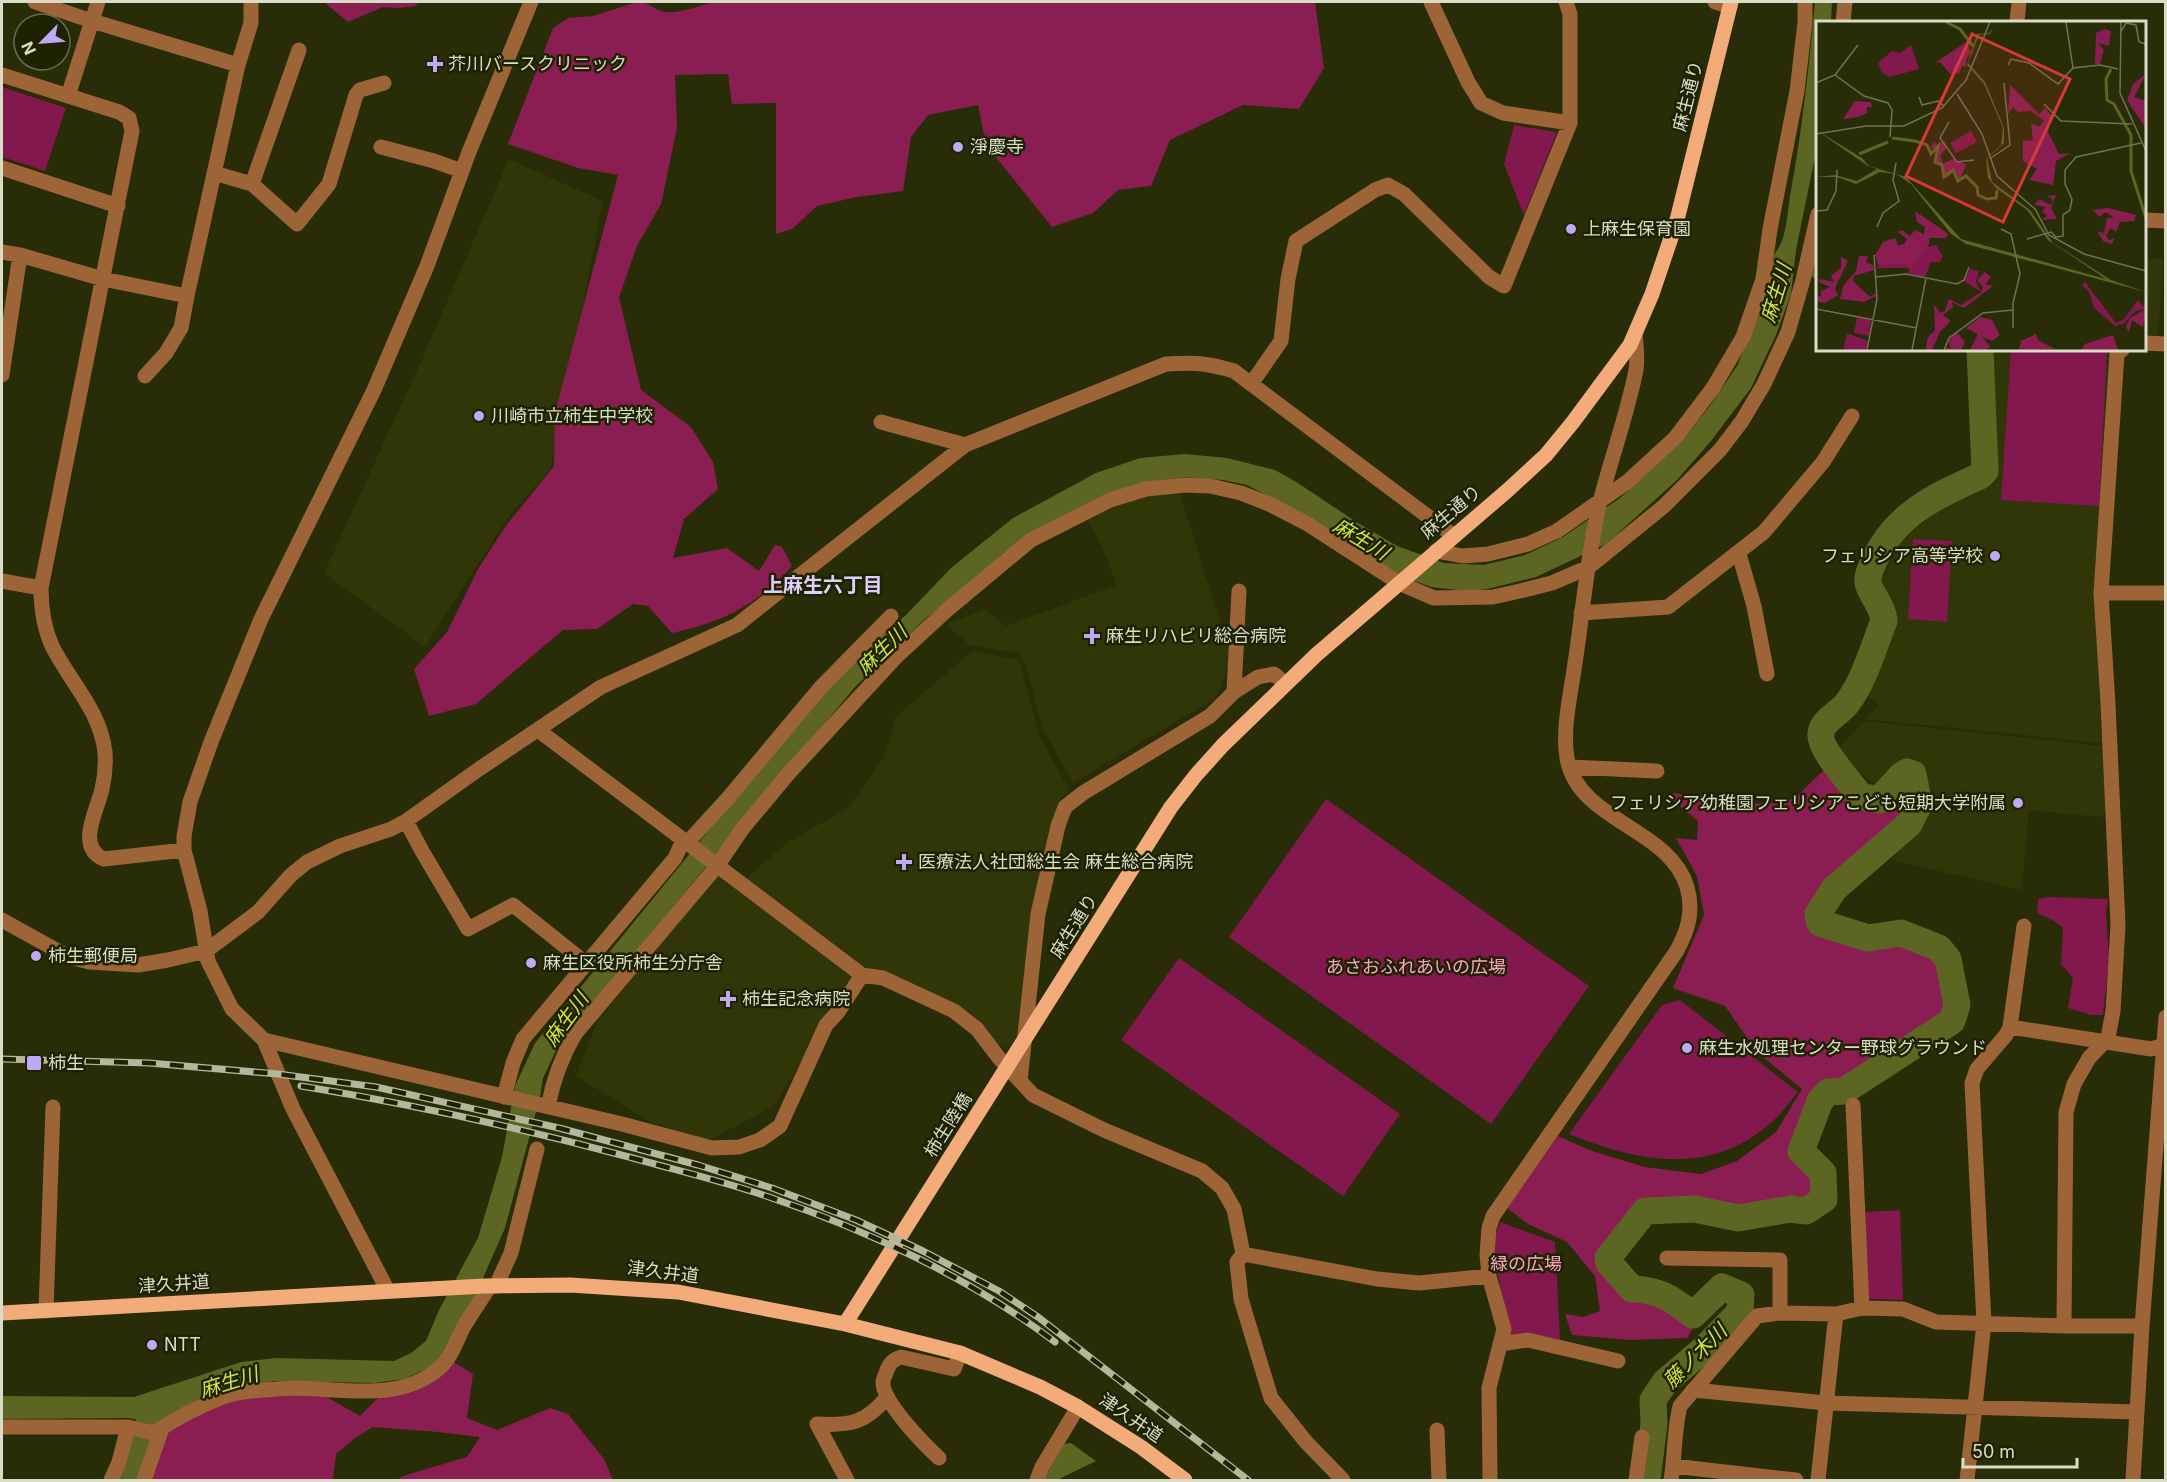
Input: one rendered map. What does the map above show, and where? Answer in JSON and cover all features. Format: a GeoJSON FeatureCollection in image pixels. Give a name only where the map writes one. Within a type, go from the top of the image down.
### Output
{"type":"FeatureCollection","features":[{"type":"Feature","properties":{"kind":"main road","name":"麻生通り"},"geometry":{"type":"LineString","coordinates":[[1045,1008],[1171,807],[1196,775],[1223,745],[1286,684],[1546,454],[1597,391],[1635,334],[1652,294],[1677,220],[1731,4]]}},
{"type":"Feature","properties":{"kind":"main road","name":"柿生陸橋"},"geometry":{"type":"LineString","coordinates":[[845,1324],[1045,1008]]}},
{"type":"Feature","properties":{"kind":"main road","name":"津久井道"},"geometry":{"type":"LineString","coordinates":[[2,1303],[47,1308],[96,1308],[490,1286],[612,1286],[678,1292],[845,1324],[960,1353],[1040,1387],[1078,1407],[1141,1447],[1185,1480]]}},
{"type":"Feature","properties":{"kind":"main road","name":"津久井道"},"geometry":{"type":"LineString","coordinates":[[2,1313],[47,1308]]}},
{"type":"Feature","properties":{"kind":"street"},"geometry":{"type":"LineString","coordinates":[[35,2],[238,65]]}},
{"type":"Feature","properties":{"kind":"street"},"geometry":{"type":"LineString","coordinates":[[68,96],[98,2]]}},
{"type":"Feature","properties":{"kind":"street"},"geometry":{"type":"LineString","coordinates":[[145,376],[166,353],[181,328],[238,65],[251,23],[251,2]]}},
{"type":"Feature","properties":{"kind":"street"},"geometry":{"type":"LineString","coordinates":[[388,1291],[293,1108],[264,1040],[231,1009],[210,964],[184,850],[184,836],[194,792],[211,742],[261,619],[374,390],[427,266],[462,171],[531,2]]}},
{"type":"Feature","properties":{"kind":"street"},"geometry":{"type":"LineString","coordinates":[[1431,2],[1468,82],[1481,103],[1503,113],[1569,123]]}},
{"type":"Feature","properties":{"kind":"street"},"geometry":{"type":"LineString","coordinates":[[1251,384],[1281,341],[1288,279],[1296,241],[1375,190],[1388,185],[1404,194],[1489,277],[1504,285],[1569,123],[1568,8],[1580,2]]}},
{"type":"Feature","properties":{"kind":"street"},"geometry":{"type":"LineString","coordinates":[[1715,2],[1731,4]]}},
{"type":"Feature","properties":{"kind":"street"},"geometry":{"type":"LineString","coordinates":[[1436,550],[1463,556],[1508,550],[1546,537],[1599,506],[1627,482],[1675,438],[1713,388],[1743,337],[1763,279],[1770,229],[1797,91],[1805,2]]}},
{"type":"Feature","properties":{"kind":"street"},"geometry":{"type":"LineString","coordinates":[[1843,21],[1845,2]]}},
{"type":"Feature","properties":{"kind":"street"},"geometry":{"type":"LineString","coordinates":[[2017,21],[2019,2]]}},
{"type":"Feature","properties":{"kind":"street"},"geometry":{"type":"LineString","coordinates":[[252,184],[299,50]]}},
{"type":"Feature","properties":{"kind":"street"},"geometry":{"type":"LineString","coordinates":[[2,75],[119,112],[129,118],[132,131],[41,588],[41,602],[53,648],[87,700],[100,730],[106,769],[90,831],[93,851],[104,859],[184,850]]}},
{"type":"Feature","properties":{"kind":"street"},"geometry":{"type":"LineString","coordinates":[[214,173],[252,184],[297,224],[329,184],[356,95],[360,90],[384,83]]}},
{"type":"Feature","properties":{"kind":"street"},"geometry":{"type":"LineString","coordinates":[[381,147],[462,171]]}},
{"type":"Feature","properties":{"kind":"street"},"geometry":{"type":"LineString","coordinates":[[2,168],[118,206]]}},
{"type":"Feature","properties":{"kind":"street"},"geometry":{"type":"LineString","coordinates":[[2146,220],[2166,221]]}},
{"type":"Feature","properties":{"kind":"street"},"geometry":{"type":"LineString","coordinates":[[547,1107],[561,1058],[575,1034],[789,773],[897,656],[947,610],[1031,540],[1110,500],[1146,489],[1185,484],[1210,486],[1241,493],[1269,504],[1306,523],[1399,583],[1434,597],[1493,597],[1552,583],[1590,560],[1663,507],[1720,450],[1742,421],[1764,384],[1788,332],[1816,223]]}},
{"type":"Feature","properties":{"kind":"street"},"geometry":{"type":"LineString","coordinates":[[2,252],[103,279],[187,296]]}},
{"type":"Feature","properties":{"kind":"street"},"geometry":{"type":"LineString","coordinates":[[2,375],[20,255]]}},
{"type":"Feature","properties":{"kind":"street"},"geometry":{"type":"LineString","coordinates":[[1490,1480],[1489,1388],[1504,1329],[1490,1276],[1487,1241],[1493,1216],[1676,952],[1690,923],[1689,893],[1677,865],[1664,851],[1592,801],[1581,790],[1567,759],[1568,718],[1581,613],[1599,506],[1636,368],[1635,334]]}},
{"type":"Feature","properties":{"kind":"street"},"geometry":{"type":"LineString","coordinates":[[2146,343],[2166,344]]}},
{"type":"Feature","properties":{"kind":"street"},"geometry":{"type":"LineString","coordinates":[[2064,1326],[2066,1112],[2074,1084],[2089,1058],[2108,1038],[2113,1011],[2118,925],[2101,593],[2117,354],[2121,351]]}},
{"type":"Feature","properties":{"kind":"street"},"geometry":{"type":"LineString","coordinates":[[2,920],[67,956],[89,962],[138,965],[206,951],[258,912],[291,875],[307,861],[406,821],[601,687],[737,625],[965,445],[1166,364],[1196,362],[1234,371],[1454,536]]}},
{"type":"Feature","properties":{"kind":"street"},"geometry":{"type":"LineString","coordinates":[[1581,613],[1668,607],[1764,532],[1823,462],[1852,416]]}},
{"type":"Feature","properties":{"kind":"street"},"geometry":{"type":"LineString","coordinates":[[881,422],[965,445]]}},
{"type":"Feature","properties":{"kind":"street"},"geometry":{"type":"LineString","coordinates":[[1738,554],[1754,606],[1767,674]]}},
{"type":"Feature","properties":{"kind":"street"},"geometry":{"type":"LineString","coordinates":[[2,580],[41,588]]}},
{"type":"Feature","properties":{"kind":"street"},"geometry":{"type":"LineString","coordinates":[[1234,692],[1239,591]]}},
{"type":"Feature","properties":{"kind":"street"},"geometry":{"type":"LineString","coordinates":[[2101,593],[2166,593]]}},
{"type":"Feature","properties":{"kind":"street"},"geometry":{"type":"LineString","coordinates":[[508,1098],[513,1063],[523,1039],[821,687],[891,616]]}},
{"type":"Feature","properties":{"kind":"street"},"geometry":{"type":"LineString","coordinates":[[1020,1081],[1038,914],[1058,826],[1065,807],[1083,793],[1210,716],[1234,692],[1258,677],[1274,674],[1286,684]]}},
{"type":"Feature","properties":{"kind":"street"},"geometry":{"type":"LineString","coordinates":[[538,730],[862,975],[883,978],[954,1011],[977,1029],[999,1058],[1033,1095],[1104,1130],[1202,1171],[1222,1188],[1234,1209],[1243,1254],[1237,1262],[1241,1299],[1271,1398],[1306,1442],[1344,1480]]}},
{"type":"Feature","properties":{"kind":"street"},"geometry":{"type":"LineString","coordinates":[[1570,767],[1657,771]]}},
{"type":"Feature","properties":{"kind":"street"},"geometry":{"type":"LineString","coordinates":[[406,821],[468,929],[513,905],[587,964]]}},
{"type":"Feature","properties":{"kind":"street"},"geometry":{"type":"LineString","coordinates":[[1966,1480],[1984,1323],[1972,1083],[1977,1069],[2010,1027],[2024,926]]}},
{"type":"Feature","properties":{"kind":"street"},"geometry":{"type":"LineString","coordinates":[[264,1040],[622,1124],[712,1148],[739,1147],[760,1140],[780,1126],[826,1025],[838,1012],[862,975]]}},
{"type":"Feature","properties":{"kind":"street"},"geometry":{"type":"LineString","coordinates":[[2133,1480],[2142,1326],[2166,1017]]}},
{"type":"Feature","properties":{"kind":"street"},"geometry":{"type":"LineString","coordinates":[[2010,1027],[2102,1043],[2151,1049],[2163,1046]]}},
{"type":"Feature","properties":{"kind":"street"},"geometry":{"type":"LineString","coordinates":[[1852,1105],[1862,1308]]}},
{"type":"Feature","properties":{"kind":"street"},"geometry":{"type":"LineString","coordinates":[[47,1308],[53,1107]]}},
{"type":"Feature","properties":{"kind":"street"},"geometry":{"type":"LineString","coordinates":[[2,1427],[130,1428],[158,1431],[225,1396],[278,1389],[387,1390],[423,1380],[444,1364],[454,1351],[463,1328],[511,1253],[537,1149]]}},
{"type":"Feature","properties":{"kind":"street"},"geometry":{"type":"LineString","coordinates":[[1243,1254],[1344,1274],[1408,1282],[1448,1281],[1490,1276]]}},
{"type":"Feature","properties":{"kind":"street"},"geometry":{"type":"LineString","coordinates":[[1667,1258],[1780,1260],[1780,1313]]}},
{"type":"Feature","properties":{"kind":"street"},"geometry":{"type":"LineString","coordinates":[[1796,1480],[1672,1473],[1680,1406],[1757,1316],[1780,1313],[1836,1314],[1862,1308],[1903,1309],[1936,1322],[2142,1326]]}},
{"type":"Feature","properties":{"kind":"street"},"geometry":{"type":"LineString","coordinates":[[1818,1480],[1836,1314]]}},
{"type":"Feature","properties":{"kind":"street"},"geometry":{"type":"LineString","coordinates":[[1500,1344],[1528,1340],[1618,1361]]}},
{"type":"Feature","properties":{"kind":"street"},"geometry":{"type":"LineString","coordinates":[[939,1458],[917,1437],[887,1397],[883,1383],[888,1366],[893,1360],[901,1358],[954,1369],[960,1353]]}},
{"type":"Feature","properties":{"kind":"street"},"geometry":{"type":"LineString","coordinates":[[1693,1390],[1826,1403],[2137,1412]]}},
{"type":"Feature","properties":{"kind":"street"},"geometry":{"type":"LineString","coordinates":[[847,1480],[817,1424],[851,1424],[862,1420],[878,1408],[887,1397]]}},
{"type":"Feature","properties":{"kind":"street"},"geometry":{"type":"LineString","coordinates":[[1037,1480],[1042,1467],[1078,1407]]}},
{"type":"Feature","properties":{"kind":"street"},"geometry":{"type":"LineString","coordinates":[[111,1480],[130,1428]]}},
{"type":"Feature","properties":{"kind":"street"},"geometry":{"type":"LineString","coordinates":[[1437,1430],[1439,1480]]}},
{"type":"Feature","properties":{"kind":"street"},"geometry":{"type":"LineString","coordinates":[[144,1480],[158,1431]]}},
{"type":"Feature","properties":{"kind":"street"},"geometry":{"type":"LineString","coordinates":[[1636,1480],[1642,1437]]}},
{"type":"Feature","properties":{"kind":"shaded area"},"geometry":{"type":"Polygon","coordinates":[[[416,2],[417,6],[383,7],[348,22],[325,3],[416,2]]]}},
{"type":"Feature","properties":{"kind":"shaded area"},"geometry":{"type":"Polygon","coordinates":[[[637,2],[664,12],[675,12],[713,2],[1315,2],[1324,68],[1299,109],[1243,105],[1170,140],[1151,186],[1118,190],[1093,213],[1052,227],[986,145],[978,105],[928,115],[911,137],[903,191],[857,197],[817,206],[792,229],[776,234],[776,103],[732,104],[728,74],[675,75],[677,128],[661,204],[637,246],[619,297],[641,390],[691,427],[713,462],[718,489],[684,519],[673,558],[727,548],[759,571],[775,545],[782,547],[792,566],[752,602],[723,618],[690,629],[672,633],[648,606],[633,604],[597,629],[563,630],[476,704],[429,716],[414,669],[447,632],[478,569],[505,527],[554,466],[555,413],[618,175],[578,168],[508,144],[553,28],[568,18],[593,16],[637,2]]]}},
{"type":"Feature","properties":{"kind":"shaded area","name":"川崎市立柿生中学校"},"geometry":{"type":"Polygon","coordinates":[[[509,159],[603,201],[551,468],[511,513],[425,647],[324,573],[420,364],[509,159]]]}},
{"type":"Feature","properties":{"kind":"shaded area"},"geometry":{"type":"Polygon","coordinates":[[[2146,258],[2163,259],[2158,339],[2146,338],[2146,258]]]}},
{"type":"Feature","properties":{"kind":"shaded area","name":"フェリシア高等学校"},"geometry":{"type":"Polygon","coordinates":[[[1993,351],[2116,351],[2094,593],[2102,743],[1865,719],[1879,704],[1868,696],[1885,643],[1895,621],[1894,612],[1880,582],[1887,568],[1900,544],[1913,531],[1945,505],[1991,483],[1995,469],[1993,351]]]}},
{"type":"Feature","properties":{"kind":"shaded area","name":"麻生リハビリ総合病院"},"geometry":{"type":"Polygon","coordinates":[[[1177,486],[1232,658],[1216,698],[1073,783],[1042,727],[1027,669],[1020,654],[970,645],[946,625],[984,609],[1006,626],[1117,585],[1099,540],[1086,517],[1108,506],[1177,486]]]}},
{"type":"Feature","properties":{"kind":"shaded area","name":"医療法人社団総生会 麻生総合病院"},"geometry":{"type":"Polygon","coordinates":[[[972,651],[1019,660],[1040,737],[1069,790],[1062,797],[1055,813],[1020,1030],[1010,1047],[1002,1047],[994,1040],[985,1026],[968,1012],[884,971],[863,967],[745,880],[786,843],[847,809],[883,759],[896,717],[972,651]]]}},
{"type":"Feature","properties":{"kind":"shaded area","name":"フェリシア幼稚園フェリシアこども短期大学附属"},"geometry":{"type":"Polygon","coordinates":[[[1864,721],[2103,746],[2107,812],[2100,817],[2029,810],[2022,890],[1891,860],[1922,824],[1932,796],[1925,767],[1913,761],[1894,763],[1876,785],[1855,770],[1839,747],[1864,721]]]}},
{"type":"Feature","properties":{"kind":"shaded area"},"geometry":{"type":"Polygon","coordinates":[[[1826,768],[1850,798],[1870,809],[1889,802],[1897,787],[1905,781],[1910,791],[1911,809],[1908,817],[1895,830],[1875,836],[1873,852],[1867,864],[1859,872],[1819,897],[1811,906],[1809,925],[1824,936],[1847,944],[1886,948],[1909,946],[1930,953],[1940,960],[1947,982],[1949,1017],[1932,1040],[1910,1057],[1865,1072],[1855,1072],[1846,1085],[1825,1086],[1799,1156],[1817,1171],[1817,1193],[1802,1200],[1765,1204],[1740,1211],[1707,1204],[1693,1204],[1643,1211],[1611,1252],[1599,1257],[1624,1290],[1695,1325],[1687,1338],[1630,1340],[1572,1335],[1565,1314],[1583,1317],[1600,1311],[1595,1276],[1567,1242],[1528,1224],[1507,1208],[1558,1136],[1592,1151],[1645,1167],[1701,1174],[1737,1161],[1776,1132],[1802,1089],[1757,1052],[1725,1006],[1673,988],[1704,915],[1697,876],[1676,838],[1697,840],[1698,821],[1670,798],[1674,793],[1737,804],[1784,803],[1798,795],[1826,768]]]}},
{"type":"Feature","properties":{"kind":"shaded area","name":"柿生記念病院"},"geometry":{"type":"Polygon","coordinates":[[[716,873],[851,974],[852,979],[774,1106],[710,1140],[652,1123],[576,1076],[596,1024],[716,873]]]}},
{"type":"Feature","properties":{"kind":"shaded area"},"geometry":{"type":"Polygon","coordinates":[[[452,1361],[473,1374],[467,1418],[497,1430],[550,1408],[568,1414],[604,1459],[613,1480],[397,1480],[403,1476],[467,1457],[480,1437],[373,1427],[336,1454],[333,1480],[141,1480],[140,1471],[150,1433],[231,1389],[311,1388],[360,1416],[379,1397],[452,1361]]]}},
{"type":"Feature","properties":{"kind":"green space"},"geometry":{"type":"Polygon","coordinates":[[[2,87],[66,108],[45,171],[2,157],[2,87]]]}},
{"type":"Feature","properties":{"kind":"green space"},"geometry":{"type":"Polygon","coordinates":[[[1514,125],[1557,132],[1524,215],[1504,164],[1514,125]]]}},
{"type":"Feature","properties":{"kind":"green space"},"geometry":{"type":"Polygon","coordinates":[[[2011,351],[2107,351],[2099,506],[2001,500],[2011,351]]]}},
{"type":"Feature","properties":{"kind":"green space"},"geometry":{"type":"Polygon","coordinates":[[[1913,539],[1952,541],[1947,622],[1908,619],[1913,539]]]}},
{"type":"Feature","properties":{"kind":"green space","name":"あさおふれあいの広場"},"geometry":{"type":"Polygon","coordinates":[[[1326,799],[1589,986],[1491,1124],[1229,937],[1326,799]]]}},
{"type":"Feature","properties":{"kind":"green space"},"geometry":{"type":"Polygon","coordinates":[[[2049,897],[2108,899],[2106,913],[2109,958],[2103,1015],[2091,1015],[2068,1008],[2073,978],[2061,964],[2063,928],[2037,913],[2038,899],[2049,897]]]}},
{"type":"Feature","properties":{"kind":"green space"},"geometry":{"type":"Polygon","coordinates":[[[1179,958],[1400,1114],[1343,1196],[1121,1040],[1179,958]]]}},
{"type":"Feature","properties":{"kind":"green space","name":"麻生水処理センター野球グラウンド"},"geometry":{"type":"Polygon","coordinates":[[[1680,1000],[1798,1092],[1774,1120],[1750,1138],[1726,1150],[1701,1157],[1675,1159],[1649,1157],[1622,1152],[1569,1134],[1662,1005],[1680,1000]]]}},
{"type":"Feature","properties":{"kind":"green space"},"geometry":{"type":"Polygon","coordinates":[[[1900,1210],[1903,1300],[1868,1299],[1864,1212],[1900,1210]]]}},
{"type":"Feature","properties":{"kind":"green space","name":"緑の広場"},"geometry":{"type":"Polygon","coordinates":[[[1500,1222],[1555,1242],[1560,1340],[1529,1333],[1509,1338],[1494,1251],[1500,1222]]]}},
{"type":"Feature","properties":{"kind":"water","name":"麻生川"},"geometry":{"type":"Polygon","coordinates":[[[1815,2],[1832,2],[1831,21],[1816,21],[1816,152],[1796,250],[1791,294],[1776,335],[1751,388],[1711,441],[1677,480],[1606,544],[1536,577],[1487,589],[1466,591],[1431,587],[1396,574],[1285,505],[1247,485],[1223,480],[1185,477],[1142,483],[1034,533],[1001,555],[971,584],[926,618],[855,687],[559,1044],[543,1078],[505,1228],[471,1305],[444,1353],[431,1367],[404,1379],[375,1383],[274,1381],[234,1388],[199,1399],[155,1423],[128,1418],[2,1419],[2,1396],[134,1397],[241,1362],[276,1358],[394,1361],[411,1353],[426,1341],[439,1310],[478,1238],[502,1157],[515,1086],[535,1043],[763,764],[854,659],[906,615],[951,568],[1013,518],[1096,473],[1140,458],[1185,454],[1227,458],[1275,470],[1397,546],[1444,563],[1484,565],[1525,555],[1563,537],[1620,498],[1679,444],[1709,407],[1737,366],[1760,311],[1775,253],[1782,241],[1786,226],[1805,99],[1815,2]]]}},
{"type":"Feature","properties":{"kind":"water"},"geometry":{"type":"Polygon","coordinates":[[[1071,1443],[1096,1461],[1057,1480],[1045,1480],[1064,1444],[1071,1443]]]}},
{"type":"Feature","properties":{"kind":"waterway","name":"藤ノ木川"},"geometry":{"type":"LineString","coordinates":[[1647,1480],[1654,1424],[1653,1400],[1665,1382],[1705,1348],[1740,1312],[1741,1295],[1722,1287],[1693,1315],[1665,1296],[1632,1289],[1609,1263],[1608,1258],[1645,1211],[1695,1209],[1738,1218],[1790,1209],[1806,1211],[1824,1199],[1823,1173],[1801,1151],[1820,1101],[1828,1092],[1844,1091],[1952,1021],[1957,1005],[1948,959],[1939,948],[1901,933],[1868,938],[1820,923],[1818,914],[1834,889],[1909,824],[1919,804],[1913,774],[1907,772],[1879,800],[1860,796],[1830,756],[1821,739],[1821,733],[1825,724],[1845,706],[1854,693],[1884,621],[1882,611],[1868,583],[1874,561],[1883,545],[1893,531],[1918,508],[1980,476],[1985,471],[1980,351]]}},
{"type":"Feature","properties":{"kind":"waterway"},"geometry":{"type":"LineString","coordinates":[[128,1480],[139,1458],[154,1407]]}},
{"type":"Feature","properties":{"kind":"railway"},"geometry":{"type":"LineString","coordinates":[[2,1059],[149,1063],[278,1074],[376,1087],[559,1128],[698,1165],[772,1188],[856,1220],[923,1251],[999,1291],[1038,1317],[1248,1480]]}},
{"type":"Feature","properties":{"kind":"railway"},"geometry":{"type":"LineString","coordinates":[[301,1086],[465,1117],[547,1136],[769,1197],[843,1225],[918,1258],[989,1297],[1055,1342]]}},
{"type":"Feature","properties":{"kind":"place","name":"芥川バースクリニック"},"geometry":{"type":"Point","coordinates":[435,64]}},
{"type":"Feature","properties":{"kind":"place","name":"淨慶寺"},"geometry":{"type":"Point","coordinates":[958,147]}},
{"type":"Feature","properties":{"kind":"place","name":"上麻生保育園"},"geometry":{"type":"Point","coordinates":[1571,229]}},
{"type":"Feature","properties":{"kind":"place","name":"川崎市立柿生中学校"},"geometry":{"type":"Point","coordinates":[479,416]}},
{"type":"Feature","properties":{"kind":"place","name":"フェリシア高等学校"},"geometry":{"type":"Point","coordinates":[1995,556]}},
{"type":"Feature","properties":{"kind":"place","name":"麻生リハビリ総合病院"},"geometry":{"type":"Point","coordinates":[1092,636]}},
{"type":"Feature","properties":{"kind":"place","name":"フェリシア幼稚園フェリシアこども短期大学附属"},"geometry":{"type":"Point","coordinates":[2018,803]}},
{"type":"Feature","properties":{"kind":"place","name":"医療法人社団総生会 麻生総合病院"},"geometry":{"type":"Point","coordinates":[904,862]}},
{"type":"Feature","properties":{"kind":"place","name":"柿生郵便局"},"geometry":{"type":"Point","coordinates":[36,956]}},
{"type":"Feature","properties":{"kind":"place","name":"麻生区役所柿生分庁舎"},"geometry":{"type":"Point","coordinates":[531,963]}},
{"type":"Feature","properties":{"kind":"place","name":"柿生記念病院"},"geometry":{"type":"Point","coordinates":[728,999]}},
{"type":"Feature","properties":{"kind":"place","name":"麻生水処理センター野球グラウンド"},"geometry":{"type":"Point","coordinates":[1687,1048]}},
{"type":"Feature","properties":{"kind":"place","name":"柿生"},"geometry":{"type":"Point","coordinates":[34,1063]}},
{"type":"Feature","properties":{"kind":"place","name":"NTT"},"geometry":{"type":"Point","coordinates":[152,1345]}},
{"type":"Feature","properties":{"kind":"district","name":"上麻生六丁目"},"geometry":{"type":"Point","coordinates":[823,585]}}]}
